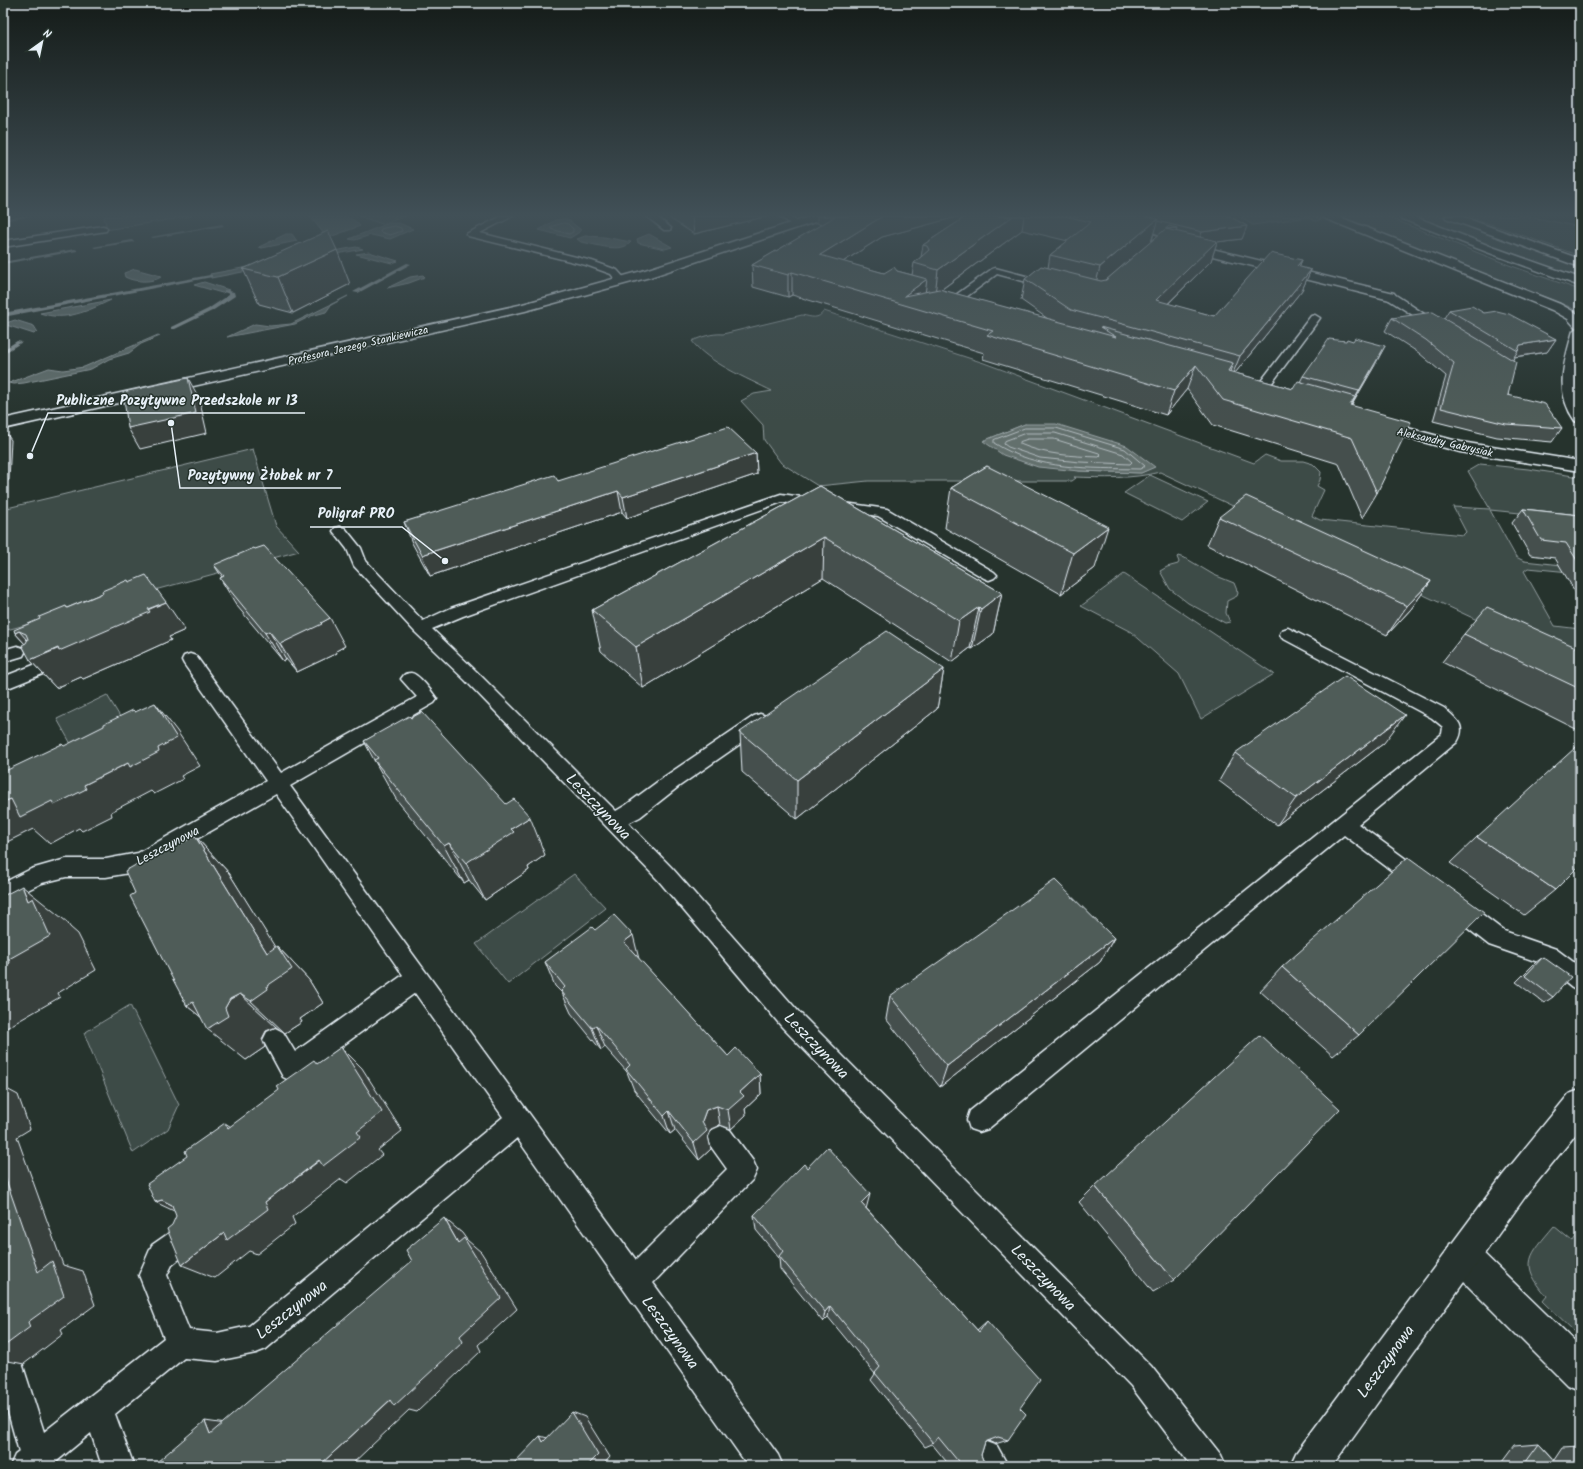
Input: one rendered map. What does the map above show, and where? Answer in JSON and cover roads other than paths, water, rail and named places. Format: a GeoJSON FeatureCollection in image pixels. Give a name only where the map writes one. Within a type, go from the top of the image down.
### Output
{"type":"FeatureCollection","features":[{"type":"Feature","properties":{"kind":"street","name":"Profesora Jerzego Stankiewicza"},"geometry":{"type":"LineString","coordinates":[[3,424],[521,308],[609,285]]}},
{"type":"Feature","properties":{"kind":"street"},"geometry":{"type":"LineString","coordinates":[[1344,285],[1390,296]]}},
{"type":"Feature","properties":{"kind":"street"},"geometry":{"type":"LineString","coordinates":[[1498,285],[1570,314],[1578,321],[1580,325]]}},
{"type":"Feature","properties":{"kind":"street"},"geometry":{"type":"LineString","coordinates":[[936,300],[969,310]]}},
{"type":"Feature","properties":{"kind":"street"},"geometry":{"type":"LineString","coordinates":[[1580,331],[1568,375],[1569,396],[1580,418]]}},
{"type":"Feature","properties":{"kind":"street"},"geometry":{"type":"LineString","coordinates":[[1252,390],[1274,396]]}},
{"type":"Feature","properties":{"kind":"street","name":"Aleksandry Gabrysiak"},"geometry":{"type":"LineString","coordinates":[[1366,422],[1460,447],[1580,466]]}},
{"type":"Feature","properties":{"kind":"street","name":"Leszczynowa"},"geometry":{"type":"LineString","coordinates":[[1309,1466],[1514,1186],[1580,1104]]}},
{"type":"Feature","properties":{"kind":"street"},"geometry":{"type":"LineString","coordinates":[[1462,1256],[1580,1372]]}},
{"type":"Feature","properties":{"kind":"lane"},"geometry":{"type":"LineString","coordinates":[[950,304],[977,285]]}},
{"type":"Feature","properties":{"kind":"lane"},"geometry":{"type":"LineString","coordinates":[[1047,285],[1060,288]]}},
{"type":"Feature","properties":{"kind":"lane"},"geometry":{"type":"LineString","coordinates":[[1390,296],[1446,331]]}},
{"type":"Feature","properties":{"kind":"lane"},"geometry":{"type":"LineString","coordinates":[[1252,390],[1315,318]]}},
{"type":"Feature","properties":{"kind":"lane"},"geometry":{"type":"LineString","coordinates":[[421,628],[458,612],[782,498],[882,512],[989,575]]}},
{"type":"Feature","properties":{"kind":"lane","name":"Leszczynowa"},"geometry":{"type":"LineString","coordinates":[[340,531],[354,548],[359,563],[421,628],[471,676],[665,874],[790,1019],[1141,1376],[1210,1466]]}},
{"type":"Feature","properties":{"kind":"lane"},"geometry":{"type":"LineString","coordinates":[[979,1120],[1451,737],[1452,725],[1438,713],[1288,634]]}},
{"type":"Feature","properties":{"kind":"lane","name":"Leszczynowa"},"geometry":{"type":"LineString","coordinates":[[190,660],[767,1466]]}},
{"type":"Feature","properties":{"kind":"lane"},"geometry":{"type":"LineString","coordinates":[[3,684],[44,667]]}},
{"type":"Feature","properties":{"kind":"lane","name":"Leszczynowa"},"geometry":{"type":"LineString","coordinates":[[3,893],[38,875],[66,868],[106,868],[121,866],[144,859],[428,699],[410,679]]}},
{"type":"Feature","properties":{"kind":"lane"},"geometry":{"type":"LineString","coordinates":[[614,821],[633,811],[671,782],[775,710]]}},
{"type":"Feature","properties":{"kind":"lane"},"geometry":{"type":"LineString","coordinates":[[1344,824],[1497,938],[1548,956],[1580,980]]}},
{"type":"Feature","properties":{"kind":"lane"},"geometry":{"type":"LineString","coordinates":[[275,1040],[291,1069],[417,978]]}},
{"type":"Feature","properties":{"kind":"lane","name":"Leszczynowa"},"geometry":{"type":"LineString","coordinates":[[180,1343],[217,1347],[256,1339],[519,1120]]}},
{"type":"Feature","properties":{"kind":"lane"},"geometry":{"type":"LineString","coordinates":[[634,1281],[744,1170],[721,1139]]}},
{"type":"Feature","properties":{"kind":"lane"},"geometry":{"type":"LineString","coordinates":[[12,1373],[31,1462],[180,1343],[153,1275],[162,1255],[194,1230]]}},
{"type":"Feature","properties":{"kind":"lane"},"geometry":{"type":"LineString","coordinates":[[98,1409],[118,1466]]}},
{"type":"Feature","properties":{"kind":"water"},"geometry":{"type":"Polygon","coordinates":[[[194,285],[212,285],[229,290],[222,293],[194,285]]]}},
{"type":"Feature","properties":{"kind":"water"},"geometry":{"type":"Polygon","coordinates":[[[394,285],[402,285],[387,288],[394,285]]]}},
{"type":"Feature","properties":{"kind":"water"},"geometry":{"type":"Polygon","coordinates":[[[348,296],[331,305],[326,312],[311,316],[295,324],[227,337],[255,324],[270,326],[291,324],[348,296]]]}},
{"type":"Feature","properties":{"kind":"water"},"geometry":{"type":"Polygon","coordinates":[[[111,300],[94,308],[67,316],[40,313],[111,300]]]}},
{"type":"Feature","properties":{"kind":"water"},"geometry":{"type":"Polygon","coordinates":[[[15,320],[34,326],[37,331],[34,334],[3,324],[15,320]]]}},
{"type":"Feature","properties":{"kind":"water"},"geometry":{"type":"Polygon","coordinates":[[[158,335],[160,336],[141,344],[129,353],[109,359],[91,369],[24,383],[9,383],[49,368],[63,370],[84,367],[158,335]]]}},
{"type":"Feature","properties":{"kind":"water"},"geometry":{"type":"Polygon","coordinates":[[[1025,424],[1056,424],[1127,446],[1155,467],[1141,473],[1079,471],[1038,467],[1003,455],[983,441],[1025,424]]]}},
{"type":"Feature","properties":{"kind":"waterway"},"geometry":{"type":"LineString","coordinates":[[3,315],[165,285]]}},
{"type":"Feature","properties":{"kind":"waterway"},"geometry":{"type":"LineString","coordinates":[[356,292],[370,285]]}},
{"type":"Feature","properties":{"kind":"waterway"},"geometry":{"type":"LineString","coordinates":[[173,328],[210,310],[232,296],[232,293],[226,291]]}},
{"type":"Feature","properties":{"kind":"waterway"},"geometry":{"type":"LineString","coordinates":[[3,352],[19,342]]}},
{"type":"Feature","properties":{"kind":"place","name":"Pozytywny Żłobek nr 7"},"geometry":{"type":"Point","coordinates":[171,423]}},
{"type":"Feature","properties":{"kind":"place","name":"Publiczne Pozytywne Przedszkole nr 13"},"geometry":{"type":"Point","coordinates":[30,456]}},
{"type":"Feature","properties":{"kind":"place","name":"Poligraf PRO"},"geometry":{"type":"Point","coordinates":[445,561]}}]}
